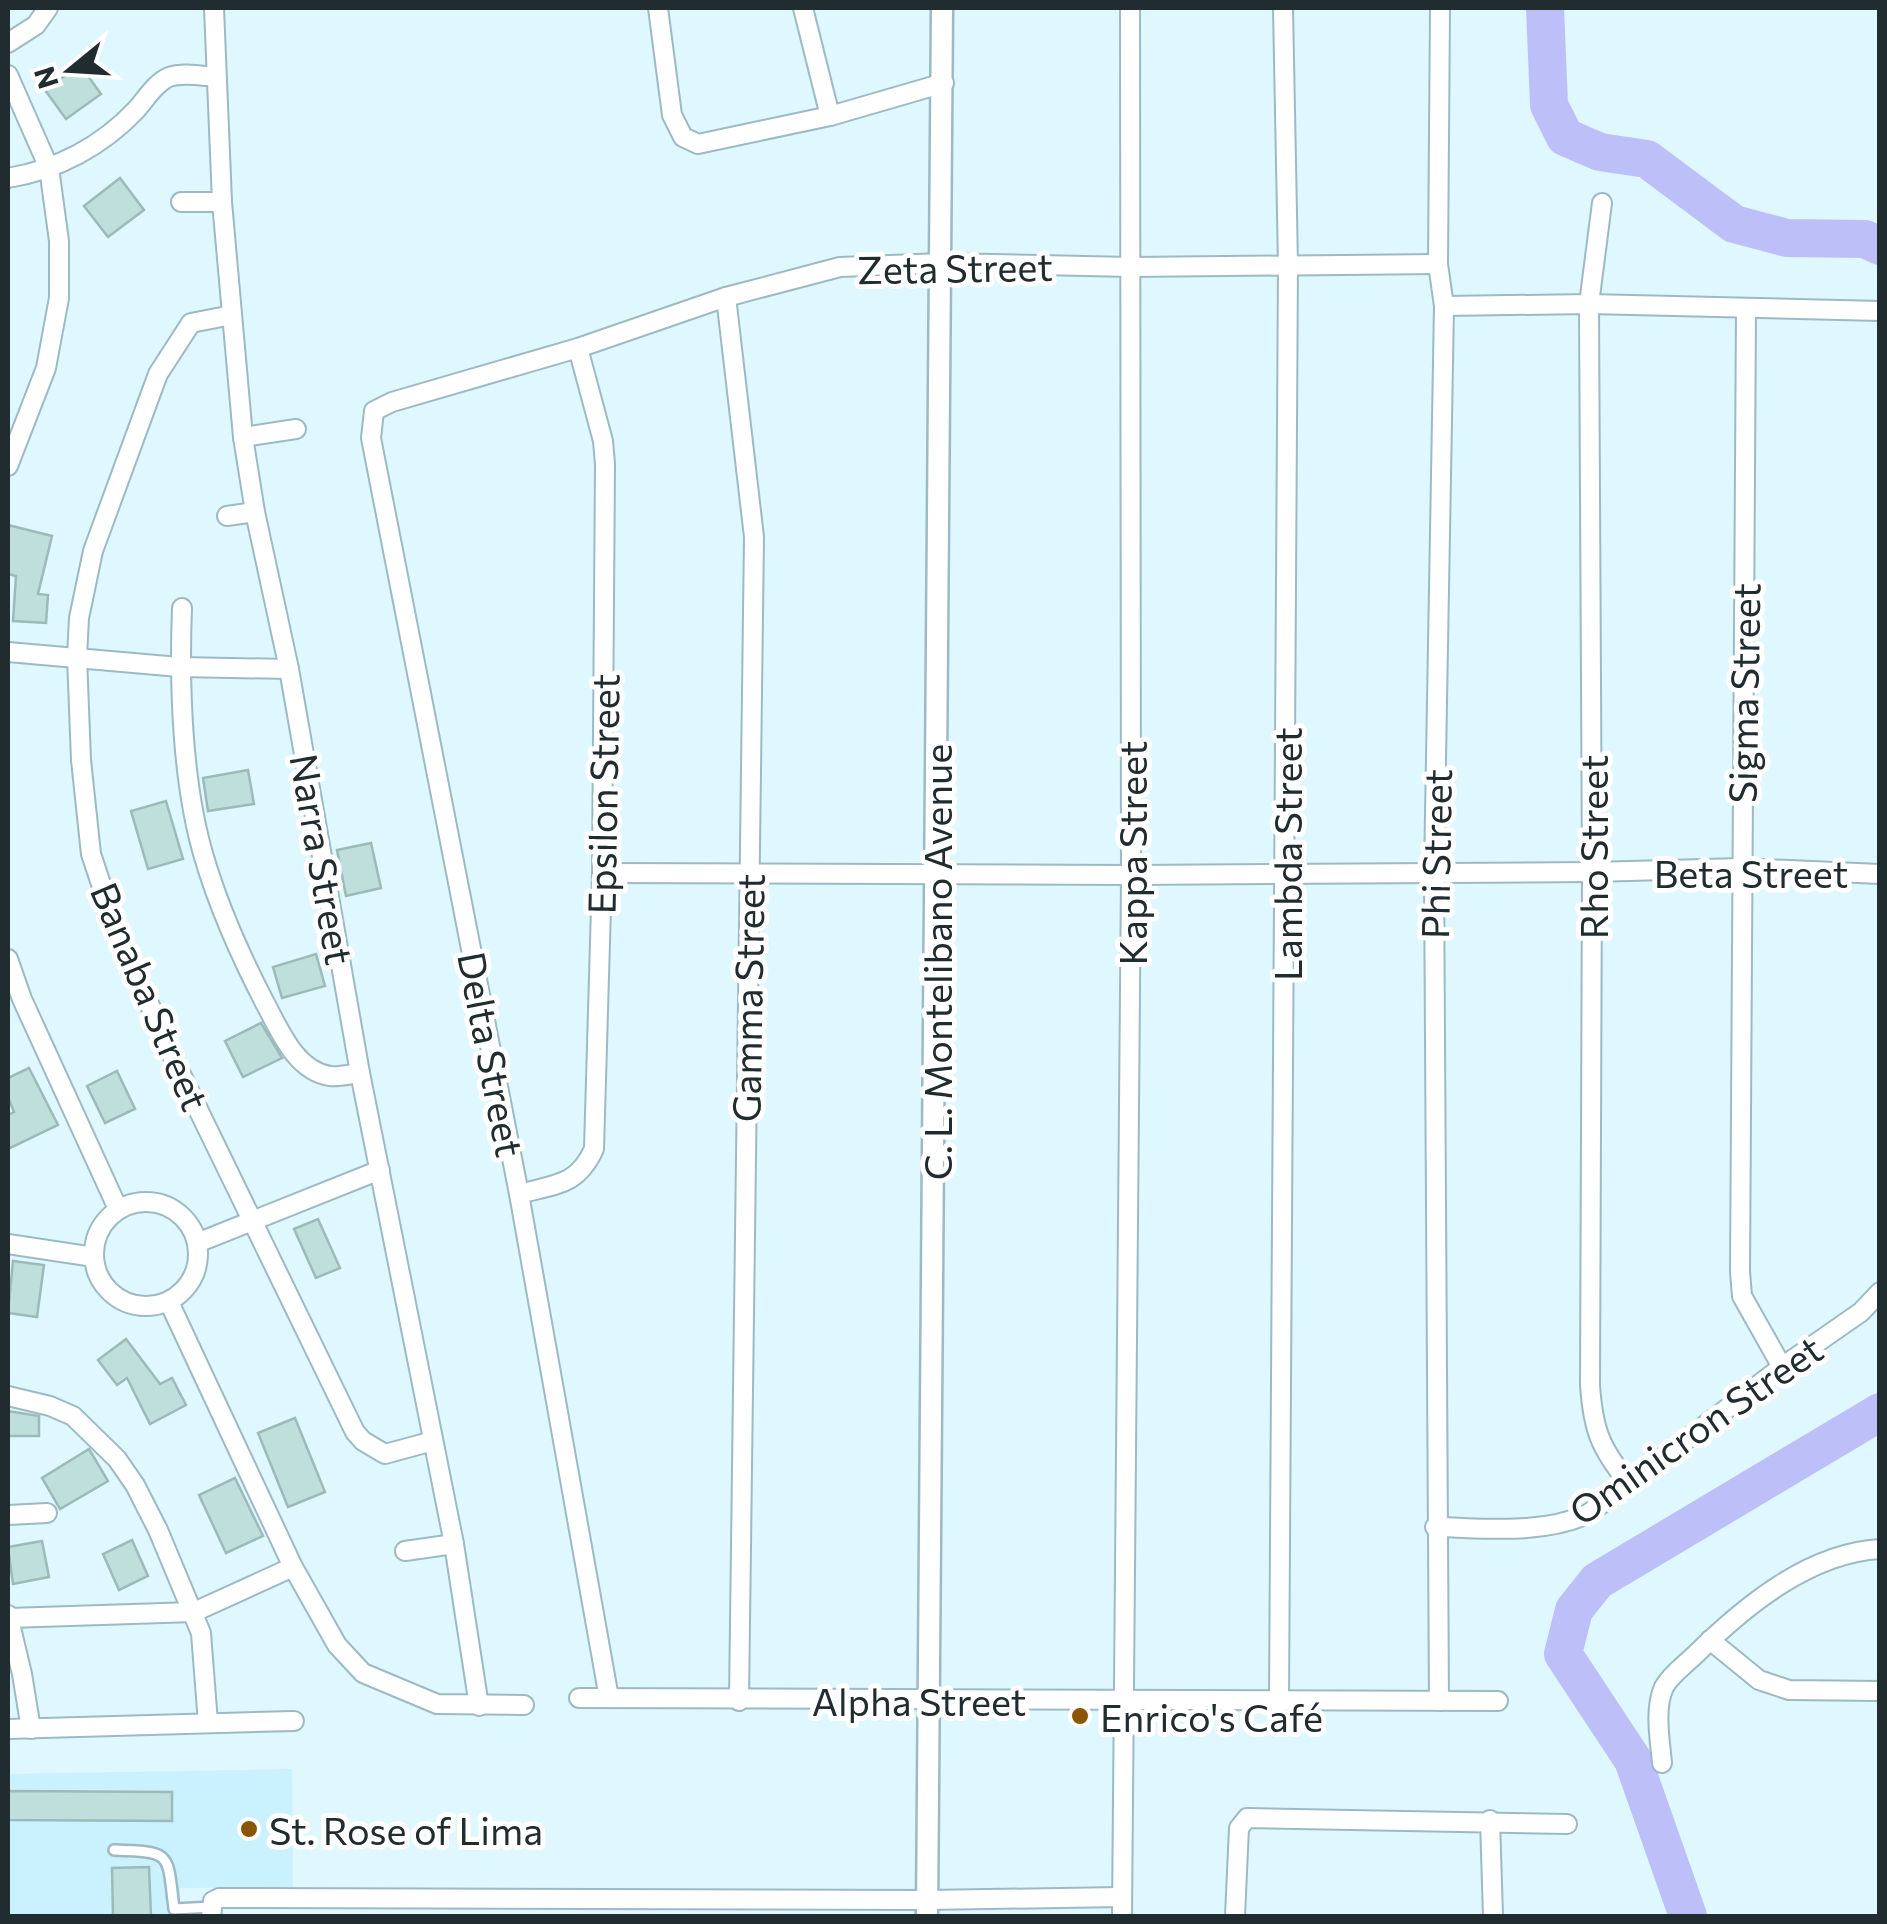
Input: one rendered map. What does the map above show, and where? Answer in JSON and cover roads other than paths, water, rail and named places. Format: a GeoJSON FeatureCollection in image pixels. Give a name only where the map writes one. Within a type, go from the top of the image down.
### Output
{"type":"FeatureCollection","features":[{"type":"Feature","properties":{"kind":"street"},"geometry":{"type":"LineString","coordinates":[[8,43],[36,24],[48,8]]}},
{"type":"Feature","properties":{"kind":"street","name":"Narra Street"},"geometry":{"type":"LineString","coordinates":[[214,8],[222,202],[244,437],[290,669],[360,1073],[454,1544],[479,1706]]}},
{"type":"Feature","properties":{"kind":"street"},"geometry":{"type":"LineString","coordinates":[[658,8],[672,115],[683,137],[698,144],[830,116],[944,82]]}},
{"type":"Feature","properties":{"kind":"street"},"geometry":{"type":"LineString","coordinates":[[803,8],[830,116]]}},
{"type":"Feature","properties":{"kind":"street","name":"C. L. Montelibano Avenue"},"geometry":{"type":"LineString","coordinates":[[927,1908],[942,8]]}},
{"type":"Feature","properties":{"kind":"street","name":"Kappa Street"},"geometry":{"type":"LineString","coordinates":[[1122,1916],[1132,875],[1130,8]]}},
{"type":"Feature","properties":{"kind":"street","name":"Lambda Street"},"geometry":{"type":"LineString","coordinates":[[1279,1700],[1288,265],[1283,8]]}},
{"type":"Feature","properties":{"kind":"street","name":"Phi Street"},"geometry":{"type":"LineString","coordinates":[[1438,1702],[1434,872],[1444,306],[1438,264],[1440,8]]}},
{"type":"Feature","properties":{"kind":"street"},"geometry":{"type":"LineString","coordinates":[[8,74],[50,168],[59,241],[58,298],[46,368],[8,466]]}},
{"type":"Feature","properties":{"kind":"street"},"geometry":{"type":"LineString","coordinates":[[8,178],[50,168],[79,155],[110,134],[158,84],[170,77],[216,78]]}},
{"type":"Feature","properties":{"kind":"street"},"geometry":{"type":"LineString","coordinates":[[180,202],[222,202]]}},
{"type":"Feature","properties":{"kind":"street","name":"Rho Street"},"geometry":{"type":"LineString","coordinates":[[1602,203],[1589,304],[1592,1414],[1598,1440],[1628,1482]]}},
{"type":"Feature","properties":{"kind":"street","name":"Zeta Street"},"geometry":{"type":"LineString","coordinates":[[374,411],[392,402],[578,348],[726,297],[840,267],[942,262],[1131,267],[1438,264]]}},
{"type":"Feature","properties":{"kind":"street","name":"Gamma Street"},"geometry":{"type":"LineString","coordinates":[[726,297],[754,537],[739,1700]]}},
{"type":"Feature","properties":{"kind":"street"},"geometry":{"type":"LineString","coordinates":[[1444,306],[1589,304],[1880,311]]}},
{"type":"Feature","properties":{"kind":"street","name":"Sigma Street"},"geometry":{"type":"LineString","coordinates":[[1746,310],[1740,1272],[1746,1305],[1782,1366]]}},
{"type":"Feature","properties":{"kind":"street","name":"Banaba Street"},"geometry":{"type":"LineString","coordinates":[[232,315],[191,324],[158,374],[93,551],[79,618],[77,657],[80,760],[91,854],[124,948],[176,1064],[355,1432],[386,1454],[433,1441]]}},
{"type":"Feature","properties":{"kind":"street","name":"Epsilon Street"},"geometry":{"type":"LineString","coordinates":[[519,1194],[568,1180],[585,1170],[594,1148],[602,873],[605,464],[603,441],[578,348]]}},
{"type":"Feature","properties":{"kind":"street","name":"Delta Street"},"geometry":{"type":"LineString","coordinates":[[374,411],[371,438],[519,1194],[609,1698]]}},
{"type":"Feature","properties":{"kind":"street"},"geometry":{"type":"LineString","coordinates":[[244,437],[296,430]]}},
{"type":"Feature","properties":{"kind":"street"},"geometry":{"type":"LineString","coordinates":[[227,516],[256,512]]}},
{"type":"Feature","properties":{"kind":"street"},"geometry":{"type":"LineString","coordinates":[[182,608],[180,667],[190,784],[204,856],[257,987],[298,1058],[330,1076],[360,1073]]}},
{"type":"Feature","properties":{"kind":"street"},"geometry":{"type":"LineString","coordinates":[[8,652],[180,667],[290,669]]}},
{"type":"Feature","properties":{"kind":"street","name":"Beta Street"},"geometry":{"type":"LineString","coordinates":[[602,873],[1132,875],[1741,868],[1880,874]]}},
{"type":"Feature","properties":{"kind":"street"},"geometry":{"type":"LineString","coordinates":[[8,959],[22,999],[118,1209]]}},
{"type":"Feature","properties":{"kind":"street"},"geometry":{"type":"LineString","coordinates":[[197,1243],[380,1170]]}},
{"type":"Feature","properties":{"kind":"street"},"geometry":{"type":"LineString","coordinates":[[135,1203],[165,1206],[181,1215],[197,1243],[194,1274],[185,1290],[170,1302],[142,1307],[124,1302],[110,1292],[99,1277],[94,1257],[102,1225],[118,1209],[135,1203]]}},
{"type":"Feature","properties":{"kind":"street"},"geometry":{"type":"LineString","coordinates":[[8,1244],[94,1257]]}},
{"type":"Feature","properties":{"kind":"street","name":"Ominicron Street"},"geometry":{"type":"LineString","coordinates":[[1436,1527],[1538,1529],[1563,1525],[1588,1514],[1782,1366],[1860,1312],[1880,1292]]}},
{"type":"Feature","properties":{"kind":"street"},"geometry":{"type":"LineString","coordinates":[[170,1302],[293,1567],[337,1645],[363,1672],[437,1704],[524,1705]]}},
{"type":"Feature","properties":{"kind":"street"},"geometry":{"type":"LineString","coordinates":[[8,1396],[73,1416],[117,1459],[158,1530],[194,1612],[201,1633],[208,1723]]}},
{"type":"Feature","properties":{"kind":"street"},"geometry":{"type":"LineString","coordinates":[[8,1516],[47,1513]]}},
{"type":"Feature","properties":{"kind":"street"},"geometry":{"type":"LineString","coordinates":[[405,1551],[454,1544]]}},
{"type":"Feature","properties":{"kind":"street"},"geometry":{"type":"LineString","coordinates":[[1662,1764],[1663,1690],[1710,1640],[1772,1590],[1803,1573],[1835,1557],[1880,1549]]}},
{"type":"Feature","properties":{"kind":"street"},"geometry":{"type":"LineString","coordinates":[[31,1729],[8,1617],[194,1612],[293,1567]]}},
{"type":"Feature","properties":{"kind":"street"},"geometry":{"type":"LineString","coordinates":[[1710,1640],[1758,1680],[1789,1690],[1880,1691]]}},
{"type":"Feature","properties":{"kind":"street","name":"Alpha Street"},"geometry":{"type":"LineString","coordinates":[[579,1698],[1498,1701]]}},
{"type":"Feature","properties":{"kind":"street"},"geometry":{"type":"LineString","coordinates":[[8,1730],[294,1721]]}},
{"type":"Feature","properties":{"kind":"street"},"geometry":{"type":"LineString","coordinates":[[1235,1916],[1238,1828],[1242,1821],[1255,1817],[1566,1824]]}},
{"type":"Feature","properties":{"kind":"street"},"geometry":{"type":"LineString","coordinates":[[1490,1820],[1493,1916]]}},
{"type":"Feature","properties":{"kind":"street"},"geometry":{"type":"LineString","coordinates":[[214,1907],[927,1908],[1122,1897]]}},
{"type":"Feature","properties":{"kind":"lane"},"geometry":{"type":"LineString","coordinates":[[114,1850],[155,1851],[164,1857],[169,1864],[174,1913],[214,1907]]}},
{"type":"Feature","properties":{"kind":"waterway"},"geometry":{"type":"LineString","coordinates":[[1545,8],[1549,105],[1565,137],[1600,152],[1647,159],[1734,224],[1787,238],[1865,239],[1880,246]]}},
{"type":"Feature","properties":{"kind":"waterway"},"geometry":{"type":"LineString","coordinates":[[1688,1916],[1633,1760],[1563,1654],[1574,1610],[1597,1581],[1880,1412]]}},
{"type":"Feature","properties":{"kind":"place","name":"Enrico's Café"},"geometry":{"type":"Point","coordinates":[1080,1716]}},
{"type":"Feature","properties":{"kind":"place","name":"St. Rose of Lima"},"geometry":{"type":"Point","coordinates":[249,1829]}}]}
